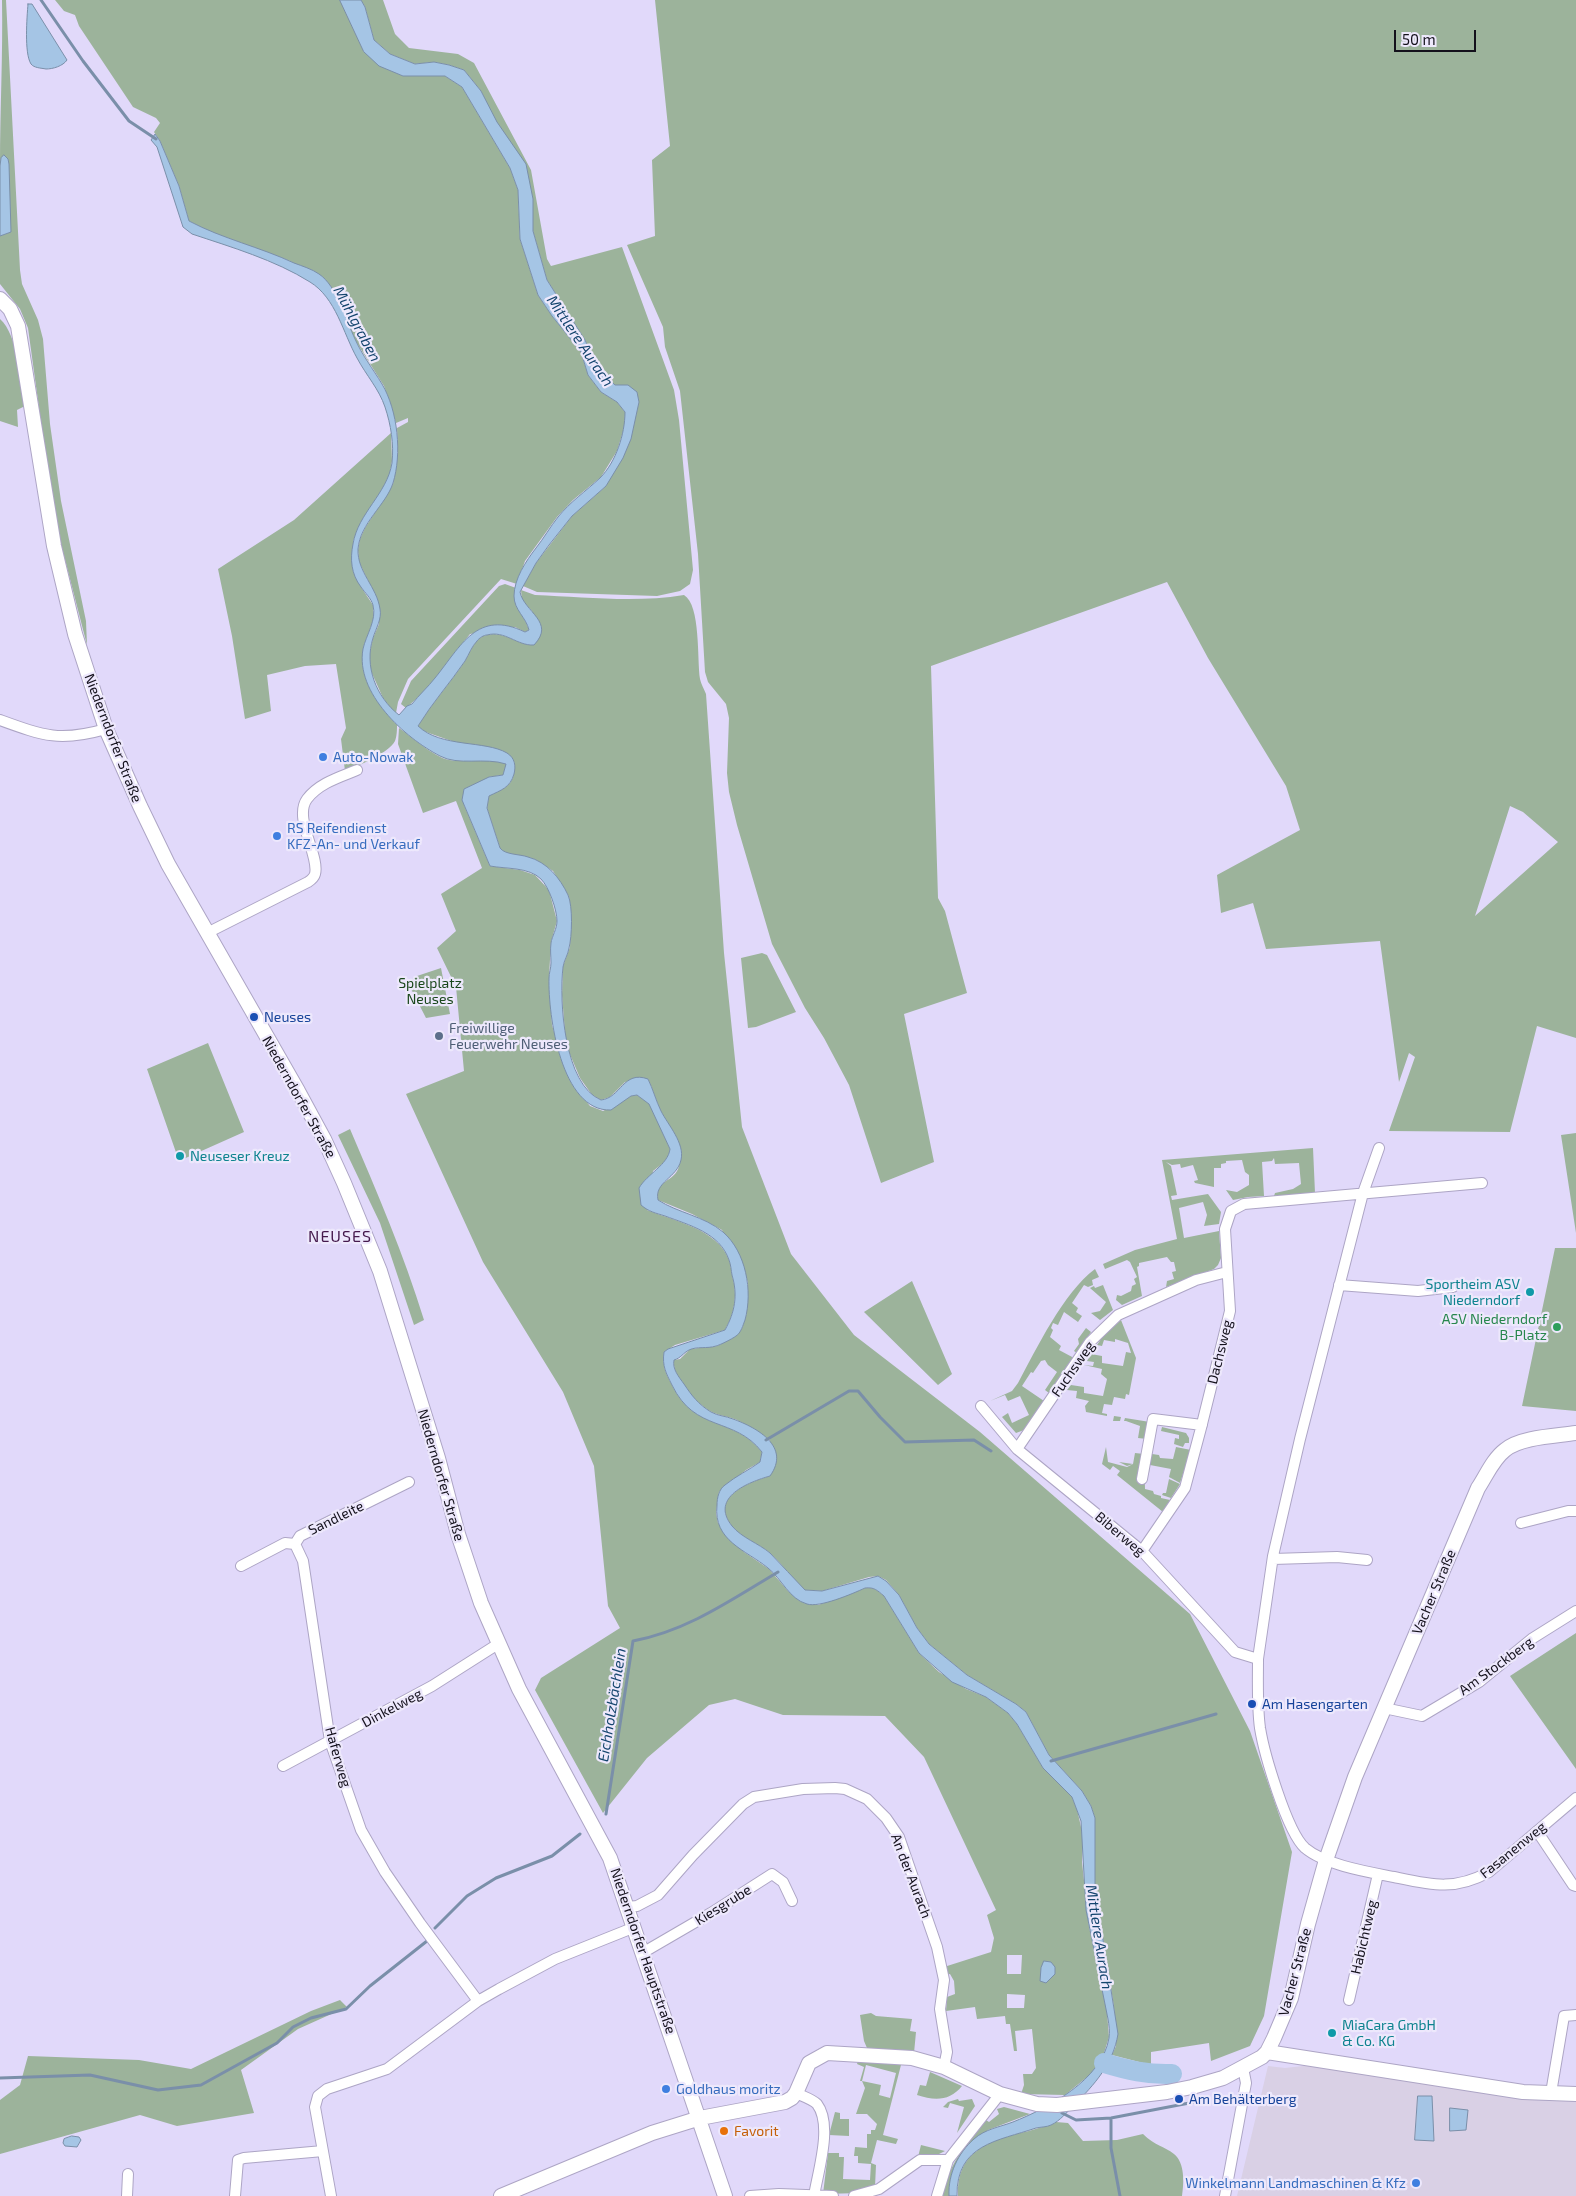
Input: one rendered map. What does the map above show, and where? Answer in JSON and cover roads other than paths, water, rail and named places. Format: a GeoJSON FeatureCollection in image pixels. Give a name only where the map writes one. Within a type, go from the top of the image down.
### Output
{"type":"FeatureCollection","features":[{"type":"Feature","properties":{"kind":"main road","name":"Niederndorfer Straße"},"geometry":{"type":"LineString","coordinates":[[2,302],[8,319],[21,338],[54,546],[75,634],[106,729],[168,864],[324,1138],[377,1262],[438,1458],[468,1567],[498,1644],[534,1718]]}},
{"type":"Feature","properties":{"kind":"main road","name":"Vacher Straße"},"geometry":{"type":"LineString","coordinates":[[1267,2052],[1291,1998],[1308,1924],[1326,1860],[1355,1777],[1478,1488],[1505,1449],[1529,1440],[1576,1433]]}},
{"type":"Feature","properties":{"kind":"main road","name":"Niederndorfer Hauptstraße"},"geometry":{"type":"LineString","coordinates":[[534,1718],[610,1858],[644,1952],[725,2196]]}},
{"type":"Feature","properties":{"kind":"main road"},"geometry":{"type":"LineString","coordinates":[[501,2196],[647,2135],[700,2118],[774,2105],[792,2098],[809,2063],[827,2052],[912,2058],[944,2067],[1000,2094],[1036,2104],[1057,2105],[1192,2088],[1243,2068],[1267,2052],[1516,2091],[1576,2094]]}},
{"type":"Feature","properties":{"kind":"street"},"geometry":{"type":"LineString","coordinates":[[0,720],[29,731],[56,737],[71,737],[106,729]]}},
{"type":"Feature","properties":{"kind":"street"},"geometry":{"type":"LineString","coordinates":[[207,933],[308,882],[315,876],[316,867],[306,830],[304,807],[306,800],[325,784],[357,770]]}},
{"type":"Feature","properties":{"kind":"street"},"geometry":{"type":"LineString","coordinates":[[1326,1860],[1304,1847],[1282,1808],[1260,1728],[1258,1660],[1273,1560],[1300,1439],[1362,1194],[1379,1148]]}},
{"type":"Feature","properties":{"kind":"street"},"geometry":{"type":"LineString","coordinates":[[1362,1194],[1482,1183]]}},
{"type":"Feature","properties":{"kind":"street","name":"Dachsweg"},"geometry":{"type":"LineString","coordinates":[[1142,1551],[1185,1488],[1202,1425],[1230,1311],[1225,1229],[1232,1211],[1244,1204],[1362,1194]]}},
{"type":"Feature","properties":{"kind":"street","name":"Fuchsweg"},"geometry":{"type":"LineString","coordinates":[[1017,1449],[1090,1342],[1118,1315],[1196,1280],[1227,1272]]}},
{"type":"Feature","properties":{"kind":"street"},"geometry":{"type":"LineString","coordinates":[[1339,1285],[1418,1291],[1453,1287]]}},
{"type":"Feature","properties":{"kind":"street","name":"Biberweg"},"geometry":{"type":"LineString","coordinates":[[981,1406],[1017,1449],[1142,1551],[1235,1652],[1258,1660]]}},
{"type":"Feature","properties":{"kind":"street"},"geometry":{"type":"LineString","coordinates":[[1142,1479],[1153,1419],[1202,1425]]}},
{"type":"Feature","properties":{"kind":"street","name":"Sandleite"},"geometry":{"type":"LineString","coordinates":[[241,1566],[285,1543],[295,1544],[300,1536],[409,1482]]}},
{"type":"Feature","properties":{"kind":"street"},"geometry":{"type":"LineString","coordinates":[[1521,1524],[1568,1511],[1576,1511]]}},
{"type":"Feature","properties":{"kind":"street","name":"Haferweg"},"geometry":{"type":"LineString","coordinates":[[295,1544],[303,1561],[330,1741],[361,1830],[420,1923],[478,2002]]}},
{"type":"Feature","properties":{"kind":"street"},"geometry":{"type":"LineString","coordinates":[[1273,1560],[1337,1557],[1367,1560]]}},
{"type":"Feature","properties":{"kind":"street","name":"Am Stockberg"},"geometry":{"type":"LineString","coordinates":[[1384,1708],[1422,1716],[1479,1682],[1533,1638],[1576,1612]]}},
{"type":"Feature","properties":{"kind":"street","name":"Dinkelweg"},"geometry":{"type":"LineString","coordinates":[[283,1766],[432,1686],[498,1644]]}},
{"type":"Feature","properties":{"kind":"street","name":"An der Aurach"},"geometry":{"type":"LineString","coordinates":[[628,1907],[637,1906],[658,1895],[693,1855],[743,1804],[754,1797],[803,1789],[836,1788],[845,1789],[867,1799],[886,1818],[899,1837],[937,1947],[944,1980],[940,2009],[947,2052],[944,2067]]}},
{"type":"Feature","properties":{"kind":"street","name":"Fasanenweg"},"geometry":{"type":"LineString","coordinates":[[1326,1860],[1378,1874],[1437,1886],[1456,1885],[1476,1880],[1490,1872],[1576,1798]]}},
{"type":"Feature","properties":{"kind":"street"},"geometry":{"type":"LineString","coordinates":[[1537,1831],[1573,1885],[1576,1886]]}},
{"type":"Feature","properties":{"kind":"street","name":"Kiesgrube"},"geometry":{"type":"LineString","coordinates":[[644,1952],[711,1914],[772,1874],[783,1882],[792,1901]]}},
{"type":"Feature","properties":{"kind":"street","name":"Habichtweg"},"geometry":{"type":"LineString","coordinates":[[1350,2000],[1378,1874]]}},
{"type":"Feature","properties":{"kind":"street"},"geometry":{"type":"LineString","coordinates":[[331,2196],[315,2107],[318,2096],[327,2089],[387,2069],[478,2002],[554,1959],[635,1927]]}},
{"type":"Feature","properties":{"kind":"street"},"geometry":{"type":"LineString","coordinates":[[1551,2093],[1564,2016],[1576,2016]]}},
{"type":"Feature","properties":{"kind":"street"},"geometry":{"type":"LineString","coordinates":[[1224,2196],[1237,2142],[1246,2084],[1243,2068]]}},
{"type":"Feature","properties":{"kind":"street"},"geometry":{"type":"LineString","coordinates":[[796,2093],[816,2103],[825,2119],[821,2165],[814,2195]]}},
{"type":"Feature","properties":{"kind":"street"},"geometry":{"type":"LineString","coordinates":[[937,2196],[948,2160],[1000,2094]]}},
{"type":"Feature","properties":{"kind":"street"},"geometry":{"type":"LineString","coordinates":[[235,2196],[238,2160],[323,2151]]}},
{"type":"Feature","properties":{"kind":"street"},"geometry":{"type":"LineString","coordinates":[[854,2196],[879,2189],[920,2160],[948,2160]]}},
{"type":"Feature","properties":{"kind":"street"},"geometry":{"type":"LineString","coordinates":[[127,2196],[128,2174]]}},
{"type":"Feature","properties":{"kind":"street"},"geometry":{"type":"LineString","coordinates":[[750,2196],[833,2196]]}},
{"type":"Feature","properties":{"kind":"water","name":"Mittlere Aurach"},"geometry":{"type":"Polygon","coordinates":[[[340,0],[361,0],[365,7],[374,40],[390,54],[415,64],[434,62],[464,70],[481,91],[497,122],[526,164],[533,199],[533,231],[547,280],[585,340],[598,369],[615,385],[628,385],[637,392],[639,402],[631,439],[623,458],[606,486],[572,516],[549,545],[536,563],[520,592],[540,623],[542,630],[540,637],[534,645],[528,645],[505,636],[493,634],[480,638],[418,726],[439,738],[487,746],[510,755],[515,768],[512,779],[504,788],[489,796],[487,808],[500,848],[505,852],[535,859],[547,867],[557,877],[570,900],[570,943],[563,967],[562,1000],[567,1041],[579,1078],[589,1091],[601,1100],[613,1095],[627,1081],[633,1078],[648,1079],[661,1111],[681,1147],[682,1154],[679,1166],[659,1189],[658,1200],[708,1222],[723,1232],[731,1240],[742,1261],[748,1285],[748,1297],[742,1329],[732,1339],[718,1345],[689,1350],[674,1360],[678,1376],[702,1406],[714,1413],[743,1423],[761,1433],[769,1440],[777,1456],[770,1476],[752,1482],[735,1492],[728,1499],[725,1507],[726,1516],[736,1530],[770,1553],[805,1590],[822,1591],[878,1576],[886,1581],[899,1595],[917,1628],[929,1644],[967,1675],[1026,1712],[1049,1755],[1082,1791],[1091,1806],[1095,1818],[1095,1889],[1118,2034],[1116,2045],[1096,2081],[1058,2121],[1049,2126],[1036,2128],[994,2142],[982,2147],[972,2155],[964,2165],[959,2179],[957,2196],[949,2196],[950,2180],[959,2157],[968,2145],[978,2136],[1042,2109],[1072,2090],[1096,2067],[1104,2053],[1109,2038],[1109,2026],[1086,1910],[1081,1821],[1072,1797],[1043,1768],[1017,1724],[1008,1713],[986,1697],[952,1682],[919,1653],[884,1596],[873,1589],[865,1588],[836,1600],[812,1605],[807,1604],[795,1598],[768,1568],[741,1550],[720,1528],[717,1517],[717,1505],[720,1491],[729,1482],[760,1462],[762,1452],[739,1433],[703,1418],[692,1411],[681,1400],[665,1369],[664,1352],[725,1330],[731,1317],[735,1296],[729,1260],[719,1243],[703,1231],[653,1212],[641,1205],[639,1188],[665,1160],[670,1149],[649,1104],[637,1095],[631,1096],[611,1110],[594,1106],[580,1095],[569,1079],[555,1037],[549,994],[551,946],[557,921],[552,899],[547,887],[536,875],[524,870],[490,866],[462,800],[464,789],[489,777],[503,775],[506,764],[489,761],[447,759],[426,748],[398,726],[385,712],[367,682],[363,665],[363,649],[374,611],[371,600],[355,577],[352,555],[353,544],[360,523],[384,484],[392,463],[392,435],[385,407],[357,358],[333,306],[319,289],[282,267],[192,234],[183,227],[157,147],[151,140],[155,134],[160,141],[179,186],[189,221],[215,233],[310,269],[325,279],[336,295],[358,345],[387,395],[392,407],[397,433],[396,472],[390,491],[363,531],[358,549],[361,565],[380,609],[371,649],[371,670],[378,690],[391,708],[399,715],[407,706],[412,704],[462,643],[472,634],[482,628],[494,625],[508,626],[525,632],[529,630],[518,609],[514,596],[521,570],[558,517],[573,501],[600,478],[611,464],[621,438],[625,412],[617,402],[601,392],[588,375],[581,352],[538,295],[520,239],[518,190],[510,168],[462,87],[445,76],[403,76],[379,66],[364,52],[340,0]]]}},
{"type":"Feature","properties":{"kind":"water"},"geometry":{"type":"Polygon","coordinates":[[[28,4],[32,4],[67,60],[55,68],[46,69],[31,64],[27,52],[28,4]]]}},
{"type":"Feature","properties":{"kind":"water"},"geometry":{"type":"Polygon","coordinates":[[[4,155],[8,159],[9,164],[11,232],[0,236],[0,166],[1,158],[4,155]]]}},
{"type":"Feature","properties":{"kind":"water"},"geometry":{"type":"Polygon","coordinates":[[[1044,1961],[1051,1962],[1055,1967],[1055,1974],[1046,1983],[1040,1981],[1041,1968],[1044,1961]]]}},
{"type":"Feature","properties":{"kind":"water"},"geometry":{"type":"Polygon","coordinates":[[[1418,2096],[1432,2096],[1434,2141],[1415,2140],[1418,2096]]]}},
{"type":"Feature","properties":{"kind":"water"},"geometry":{"type":"Polygon","coordinates":[[[1450,2108],[1468,2110],[1466,2130],[1450,2131],[1450,2108]]]}},
{"type":"Feature","properties":{"kind":"water"},"geometry":{"type":"Polygon","coordinates":[[[72,2136],[79,2137],[81,2140],[77,2147],[65,2146],[63,2143],[64,2139],[72,2136]]]}},
{"type":"Feature","properties":{"kind":"waterway","name":"Mühlgraben"},"geometry":{"type":"LineString","coordinates":[[41,0],[83,61],[129,121],[156,139]]}},
{"type":"Feature","properties":{"kind":"waterway"},"geometry":{"type":"LineString","coordinates":[[766,1440],[849,1391],[858,1391],[905,1442],[974,1440],[991,1451]]}},
{"type":"Feature","properties":{"kind":"waterway","name":"Eichholzbächlein"},"geometry":{"type":"LineString","coordinates":[[606,1814],[633,1641],[672,1630],[690,1622],[726,1604],[778,1572]]}},
{"type":"Feature","properties":{"kind":"waterway"},"geometry":{"type":"LineString","coordinates":[[1051,1761],[1216,1714]]}},
{"type":"Feature","properties":{"kind":"waterway","name":"Eichholzbächlein"},"geometry":{"type":"LineString","coordinates":[[435,1928],[467,1896],[496,1878],[552,1856],[580,1834]]}},
{"type":"Feature","properties":{"kind":"waterway","name":"Eichholzbächlein"},"geometry":{"type":"LineString","coordinates":[[0,2078],[90,2075],[158,2090],[201,2085],[277,2043],[293,2027],[311,2018],[346,2009],[370,1986],[427,1941]]}},
{"type":"Feature","properties":{"kind":"waterway"},"geometry":{"type":"LineString","coordinates":[[1104,2063],[1138,2072],[1172,2074]]}},
{"type":"Feature","properties":{"kind":"waterway"},"geometry":{"type":"LineString","coordinates":[[1062,2113],[1076,2120],[1111,2118],[1205,2100]]}},
{"type":"Feature","properties":{"kind":"waterway"},"geometry":{"type":"LineString","coordinates":[[1111,2118],[1111,2148],[1120,2196]]}},
{"type":"Feature","properties":{"kind":"place","name":"Auto-Nowak"},"geometry":{"type":"Point","coordinates":[323,757]}},
{"type":"Feature","properties":{"kind":"place","name":"RS Reifendienst KFZ-An- und Verkauf"},"geometry":{"type":"Point","coordinates":[277,836]}},
{"type":"Feature","properties":{"kind":"place","name":"Neuses"},"geometry":{"type":"Point","coordinates":[254,1017]}},
{"type":"Feature","properties":{"kind":"place","name":"Freiwillige Feuerwehr Neuses"},"geometry":{"type":"Point","coordinates":[439,1036]}},
{"type":"Feature","properties":{"kind":"place","name":"Neuseser Kreuz"},"geometry":{"type":"Point","coordinates":[180,1156]}},
{"type":"Feature","properties":{"kind":"place","name":"Sportheim ASV Niederndorf"},"geometry":{"type":"Point","coordinates":[1530,1292]}},
{"type":"Feature","properties":{"kind":"place","name":"ASV Niederndorf B-Platz"},"geometry":{"type":"Point","coordinates":[1557,1327]}},
{"type":"Feature","properties":{"kind":"place","name":"Am Hasengarten"},"geometry":{"type":"Point","coordinates":[1252,1704]}},
{"type":"Feature","properties":{"kind":"place","name":"MiaCara GmbH & Co. KG"},"geometry":{"type":"Point","coordinates":[1332,2033]}},
{"type":"Feature","properties":{"kind":"place","name":"Goldhaus moritz"},"geometry":{"type":"Point","coordinates":[666,2089]}},
{"type":"Feature","properties":{"kind":"place","name":"Am Behälterberg"},"geometry":{"type":"Point","coordinates":[1179,2099]}},
{"type":"Feature","properties":{"kind":"place","name":"Favorit"},"geometry":{"type":"Point","coordinates":[724,2131]}},
{"type":"Feature","properties":{"kind":"place","name":"Winkelmann Landmaschinen & Kfz"},"geometry":{"type":"Point","coordinates":[1416,2183]}},
{"type":"Feature","properties":{"kind":"district","name":"NEUSES"},"geometry":{"type":"Point","coordinates":[340,1237]}},
{"type":"Feature","properties":{"kind":"park label","name":"Spielplatz Neuses"},"geometry":{"type":"Point","coordinates":[430,992]}}]}
